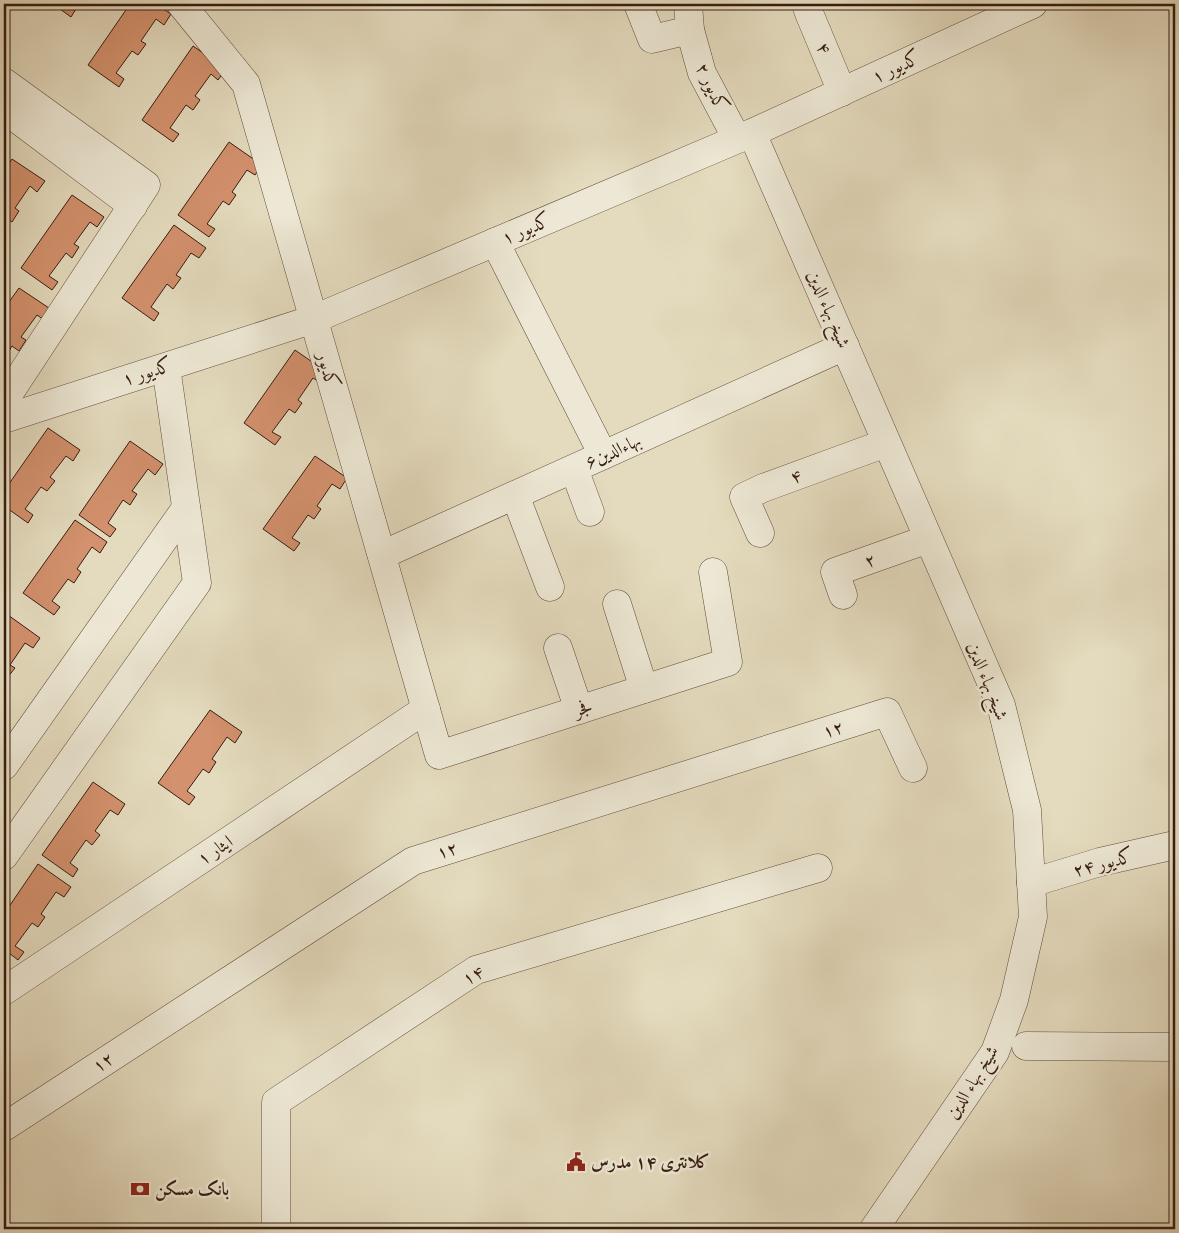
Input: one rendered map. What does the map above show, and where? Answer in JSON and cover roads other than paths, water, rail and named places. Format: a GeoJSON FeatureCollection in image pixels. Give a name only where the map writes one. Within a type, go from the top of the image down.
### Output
{"type":"FeatureCollection","features":[{"type":"Feature","properties":{"kind":"street","name":"کدیور"},"geometry":{"type":"LineString","coordinates":[[181,4],[246,84],[439,755]]}},
{"type":"Feature","properties":{"kind":"street"},"geometry":{"type":"LineString","coordinates":[[638,4],[652,39],[689,17]]}},
{"type":"Feature","properties":{"kind":"street","name":"۴"},"geometry":{"type":"LineString","coordinates":[[806,4],[842,92]]}},
{"type":"Feature","properties":{"kind":"street","name":"کدیور ۱"},"geometry":{"type":"LineString","coordinates":[[4,419],[314,319],[745,136],[1024,6]]}},
{"type":"Feature","properties":{"kind":"street","name":"۲ کدیور"},"geometry":{"type":"LineString","coordinates":[[689,17],[702,73],[745,136]]}},
{"type":"Feature","properties":{"kind":"street"},"geometry":{"type":"LineString","coordinates":[[4,82],[146,185],[4,401]]}},
{"type":"Feature","properties":{"kind":"street"},"geometry":{"type":"LineString","coordinates":[[4,109],[133,206]]}},
{"type":"Feature","properties":{"kind":"street","name":"شیخ بهاء الدین"},"geometry":{"type":"LineString","coordinates":[[745,136],[845,346],[1001,705],[1027,810],[1033,917],[1014,1000],[994,1052],[874,1229]]}},
{"type":"Feature","properties":{"kind":"street"},"geometry":{"type":"LineString","coordinates":[[495,242],[603,455]]}},
{"type":"Feature","properties":{"kind":"street","name":"۶بهاءالدين"},"geometry":{"type":"LineString","coordinates":[[382,555],[845,346]]}},
{"type":"Feature","properties":{"kind":"street"},"geometry":{"type":"LineString","coordinates":[[4,856],[197,582],[166,366]]}},
{"type":"Feature","properties":{"kind":"street","name":"۴"},"geometry":{"type":"LineString","coordinates":[[760,533],[744,497],[763,488],[886,443]]}},
{"type":"Feature","properties":{"kind":"street"},"geometry":{"type":"LineString","coordinates":[[574,468],[590,512]]}},
{"type":"Feature","properties":{"kind":"street"},"geometry":{"type":"LineString","coordinates":[[515,495],[550,587]]}},
{"type":"Feature","properties":{"kind":"street"},"geometry":{"type":"LineString","coordinates":[[4,766],[186,508]]}},
{"type":"Feature","properties":{"kind":"street","name":"۲"},"geometry":{"type":"LineString","coordinates":[[843,595],[835,572],[928,539]]}},
{"type":"Feature","properties":{"kind":"street","name":"فجر"},"geometry":{"type":"LineString","coordinates":[[439,755],[728,662],[713,572]]}},
{"type":"Feature","properties":{"kind":"street"},"geometry":{"type":"LineString","coordinates":[[617,604],[644,689]]}},
{"type":"Feature","properties":{"kind":"street"},"geometry":{"type":"LineString","coordinates":[[558,648],[579,710]]}},
{"type":"Feature","properties":{"kind":"street","name":"ایثار ۱"},"geometry":{"type":"LineString","coordinates":[[4,991],[426,709]]}},
{"type":"Feature","properties":{"kind":"street","name":"۱۲"},"geometry":{"type":"LineString","coordinates":[[4,1127],[413,861],[887,712],[912,768]]}},
{"type":"Feature","properties":{"kind":"street","name":"کدیور ۲۴"},"geometry":{"type":"LineString","coordinates":[[1031,883],[1100,862],[1175,845]]}},
{"type":"Feature","properties":{"kind":"street","name":"۱۴"},"geometry":{"type":"LineString","coordinates":[[276,1229],[276,1102],[476,970],[818,868]]}},
{"type":"Feature","properties":{"kind":"street"},"geometry":{"type":"LineString","coordinates":[[1026,1046],[1175,1047]]}},
{"type":"Feature","properties":{"kind":"place","name":"کلانتری ۱۴ مدرس"},"geometry":{"type":"Point","coordinates":[576,1162]}},
{"type":"Feature","properties":{"kind":"place","name":"بانک مسکن"},"geometry":{"type":"Point","coordinates":[140,1189]}}]}
